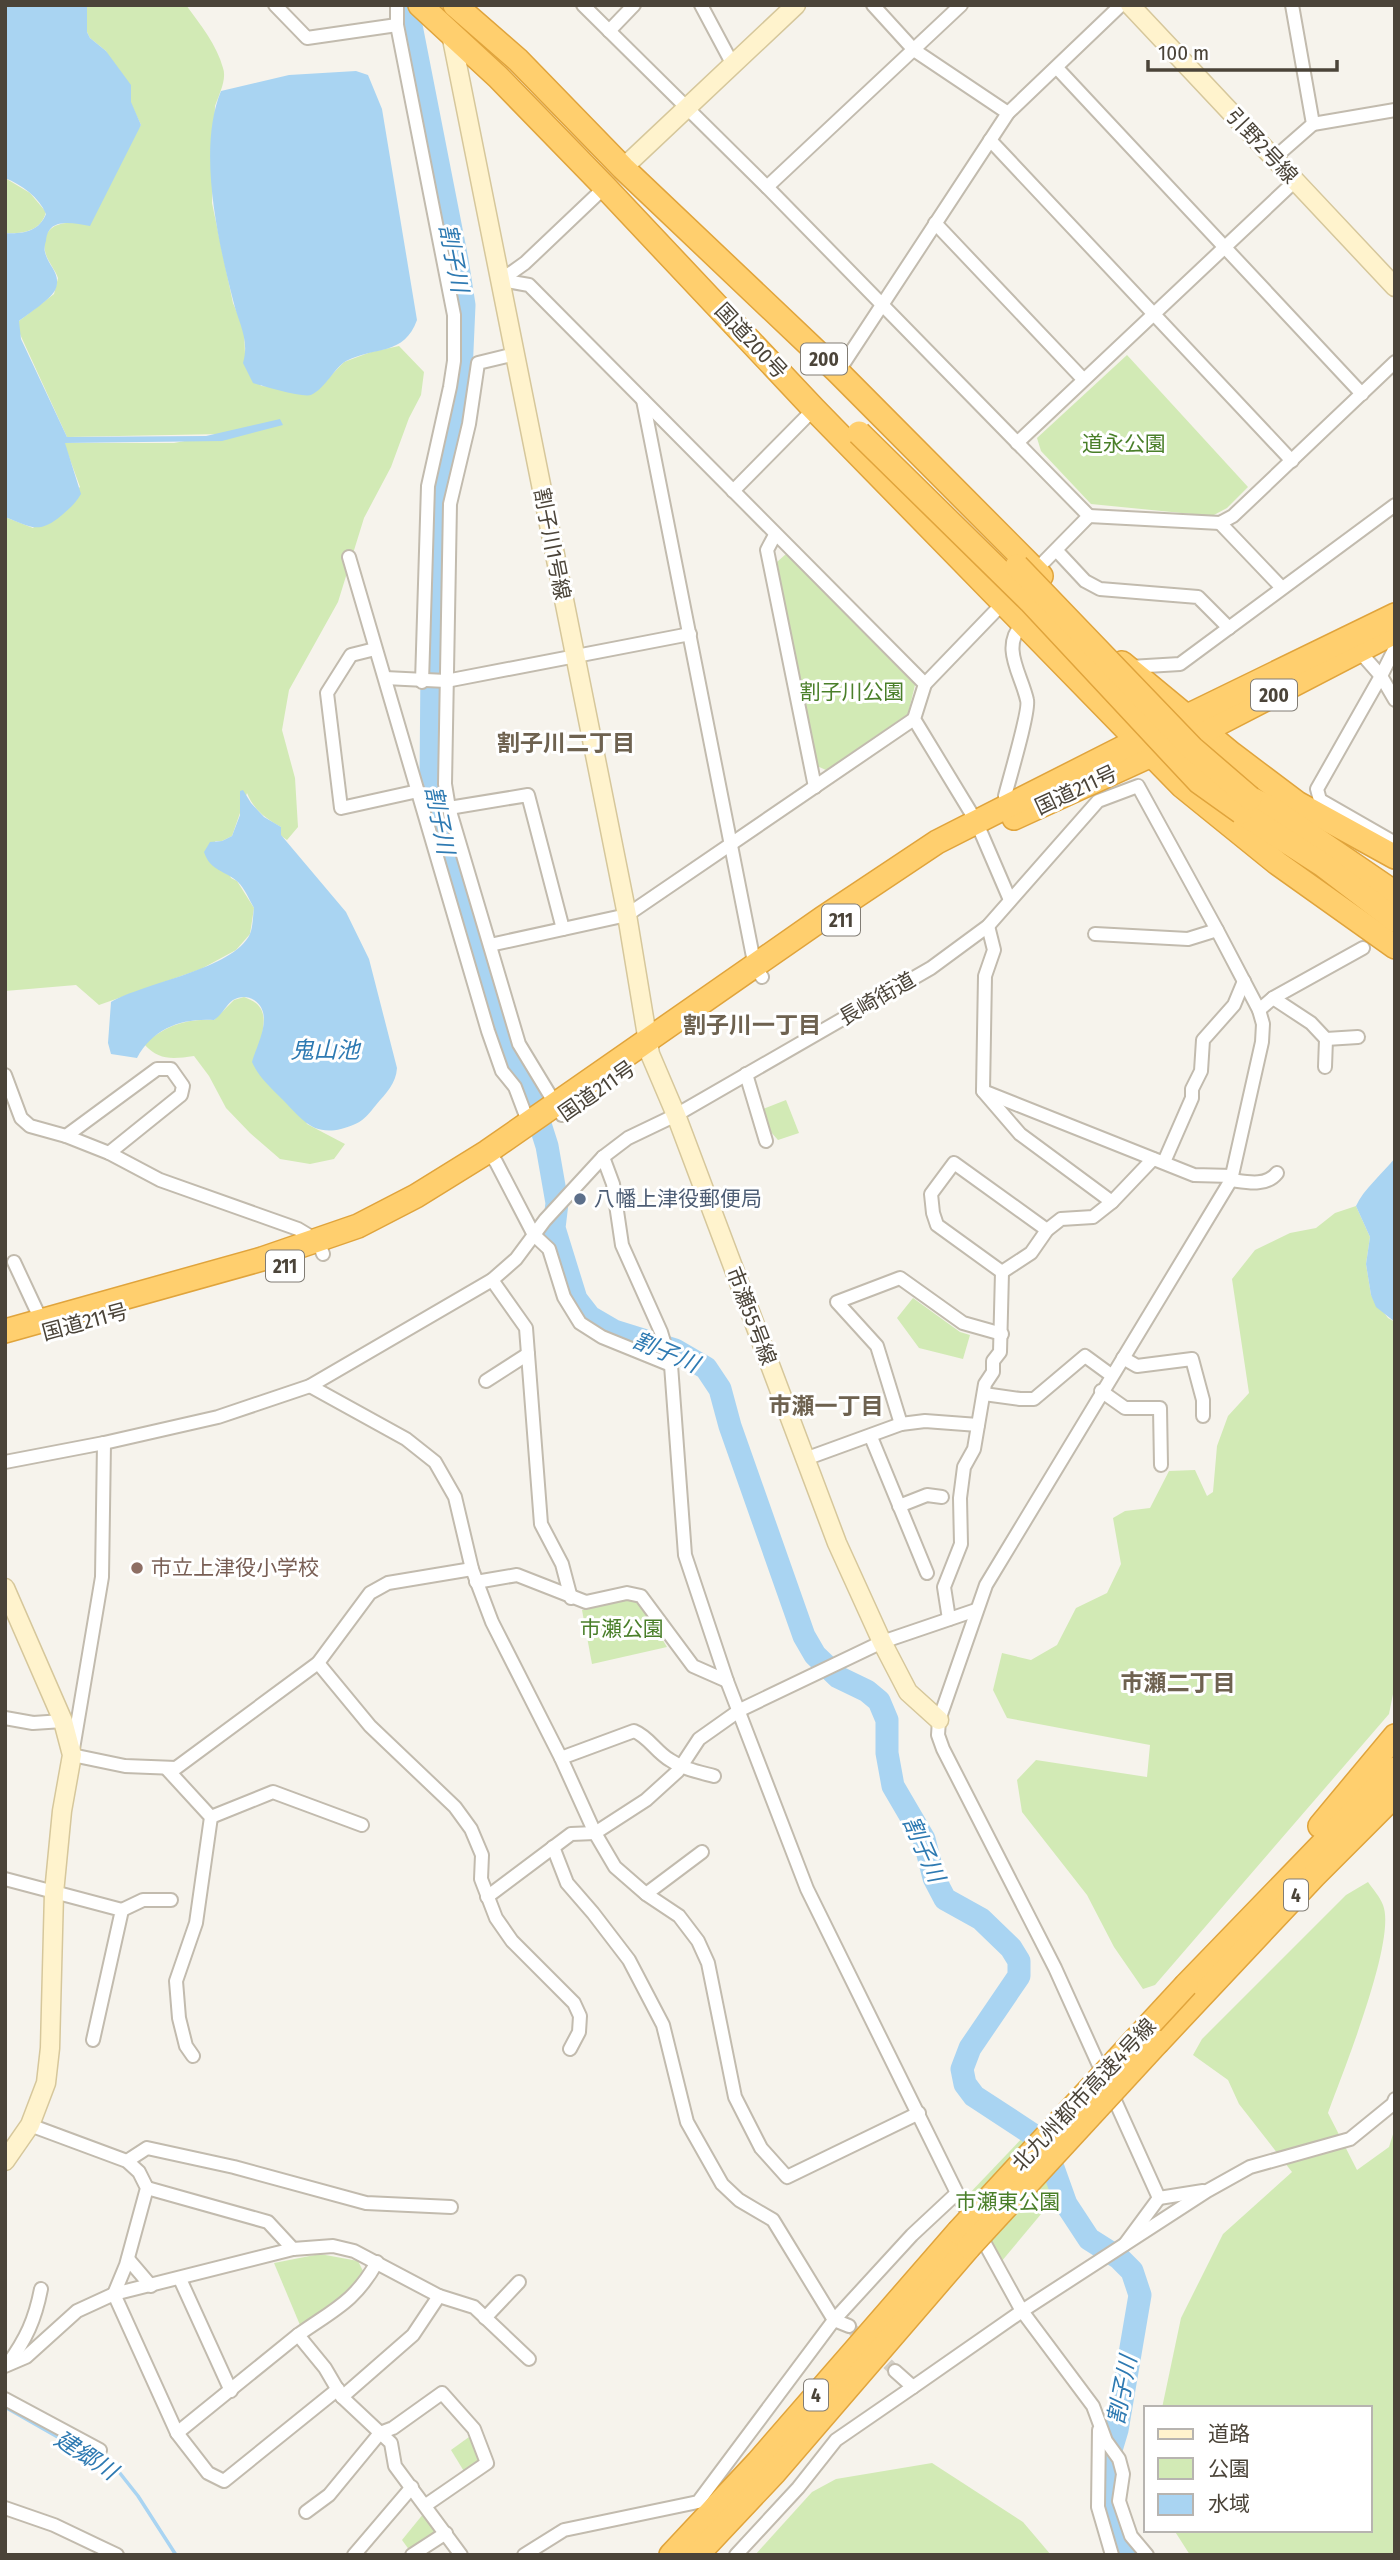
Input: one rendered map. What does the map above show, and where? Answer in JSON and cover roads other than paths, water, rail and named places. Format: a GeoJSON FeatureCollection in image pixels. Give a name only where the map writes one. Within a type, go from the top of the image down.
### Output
{"type":"FeatureCollection","features":[{"type":"Feature","properties":{"kind":"highway","name":"国道200号"},"geometry":{"type":"LineString","coordinates":[[455,5],[518,60],[624,168],[838,372],[1036,570],[1126,668],[1297,803],[1395,857]]}},
{"type":"Feature","properties":{"kind":"highway","name":"国道200号"},"geometry":{"type":"LineString","coordinates":[[426,11],[498,77],[814,409],[1182,786],[1277,863],[1395,947]]}},
{"type":"Feature","properties":{"kind":"highway","name":"200"},"geometry":{"type":"LineString","coordinates":[[624,168],[864,428]]}},
{"type":"Feature","properties":{"kind":"highway"},"geometry":{"type":"LineString","coordinates":[[605,187],[864,428],[1199,782],[1246,805],[1395,920]]}},
{"type":"Feature","properties":{"kind":"highway","name":"200"},"geometry":{"type":"LineString","coordinates":[[1196,723],[1395,615]]}},
{"type":"Feature","properties":{"kind":"highway","name":"200"},"geometry":{"type":"LineString","coordinates":[[1144,748],[1359,651],[1395,632]]}},
{"type":"Feature","properties":{"kind":"highway","name":"国道211号"},"geometry":{"type":"LineString","coordinates":[[5,1344],[194,1293],[320,1248],[491,1157],[758,972],[898,882],[1006,806],[1144,748]]}},
{"type":"Feature","properties":{"kind":"highway","name":"国道211号"},"geometry":{"type":"LineString","coordinates":[[979,827],[1144,748]]}},
{"type":"Feature","properties":{"kind":"highway"},"geometry":{"type":"LineString","coordinates":[[1246,805],[1272,808],[1395,877]]}},
{"type":"Feature","properties":{"kind":"highway"},"geometry":{"type":"LineString","coordinates":[[1272,808],[1395,893]]}},
{"type":"Feature","properties":{"kind":"highway","name":"国道211号"},"geometry":{"type":"LineString","coordinates":[[5,1331],[320,1248]]}},
{"type":"Feature","properties":{"kind":"highway"},"geometry":{"type":"LineString","coordinates":[[1220,1948],[1395,1736]]}},
{"type":"Feature","properties":{"kind":"highway","name":"北九州都市高速4号線"},"geometry":{"type":"LineString","coordinates":[[697,2555],[775,2472],[964,2240],[1158,2042],[1197,1994],[1220,1948],[1395,1769]]}},
{"type":"Feature","properties":{"kind":"highway","name":"北九州都市高速4号線"},"geometry":{"type":"LineString","coordinates":[[671,2555],[1197,1994],[1395,1795]]}},
{"type":"Feature","properties":{"kind":"highway"},"geometry":{"type":"LineString","coordinates":[[1197,1994],[1395,1817]]}},
{"type":"Feature","properties":{"kind":"street"},"geometry":{"type":"LineString","coordinates":[[275,5],[307,38],[397,25]]}},
{"type":"Feature","properties":{"kind":"street"},"geometry":{"type":"LineString","coordinates":[[397,5],[397,25],[454,315],[466,362],[469,424],[450,504],[444,681],[445,784],[449,808],[519,1044],[546,1118]]}},
{"type":"Feature","properties":{"kind":"street"},"geometry":{"type":"LineString","coordinates":[[583,5],[768,187],[1089,516],[1220,523],[1233,516],[1395,362]]}},
{"type":"Feature","properties":{"kind":"street"},"geometry":{"type":"LineString","coordinates":[[609,31],[634,5]]}},
{"type":"Feature","properties":{"kind":"street"},"geometry":{"type":"LineString","coordinates":[[701,5],[733,65]]}},
{"type":"Feature","properties":{"kind":"street"},"geometry":{"type":"LineString","coordinates":[[624,168],[796,5]]}},
{"type":"Feature","properties":{"kind":"street"},"geometry":{"type":"LineString","coordinates":[[873,5],[914,50],[1008,113]]}},
{"type":"Feature","properties":{"kind":"street"},"geometry":{"type":"LineString","coordinates":[[768,187],[961,5]]}},
{"type":"Feature","properties":{"kind":"street"},"geometry":{"type":"LineString","coordinates":[[838,372],[1008,113],[1121,5]]}},
{"type":"Feature","properties":{"kind":"street","name":"引野2号線"},"geometry":{"type":"LineString","coordinates":[[1130,5],[1395,287]]}},
{"type":"Feature","properties":{"kind":"street"},"geometry":{"type":"LineString","coordinates":[[1292,5],[1313,124]]}},
{"type":"Feature","properties":{"kind":"street","name":"割子川1号線"},"geometry":{"type":"LineString","coordinates":[[451,34],[627,915],[650,1047]]}},
{"type":"Feature","properties":{"kind":"street"},"geometry":{"type":"LineString","coordinates":[[1057,68],[1362,394]]}},
{"type":"Feature","properties":{"kind":"street"},"geometry":{"type":"LineString","coordinates":[[1273,159],[1313,124],[1395,110]]}},
{"type":"Feature","properties":{"kind":"street"},"geometry":{"type":"LineString","coordinates":[[990,141],[1292,461]]}},
{"type":"Feature","properties":{"kind":"street"},"geometry":{"type":"LineString","coordinates":[[1017,443],[1295,181]]}},
{"type":"Feature","properties":{"kind":"street"},"geometry":{"type":"LineString","coordinates":[[501,280],[525,263],[605,187]]}},
{"type":"Feature","properties":{"kind":"street"},"geometry":{"type":"LineString","coordinates":[[935,223],[1083,379]]}},
{"type":"Feature","properties":{"kind":"street"},"geometry":{"type":"LineString","coordinates":[[501,280],[529,285],[925,684]]}},
{"type":"Feature","properties":{"kind":"street"},"geometry":{"type":"LineString","coordinates":[[423,681],[428,486],[450,387],[466,362],[514,354]]}},
{"type":"Feature","properties":{"kind":"street"},"geometry":{"type":"LineString","coordinates":[[643,400],[758,972]]}},
{"type":"Feature","properties":{"kind":"street"},"geometry":{"type":"LineString","coordinates":[[733,491],[814,409]]}},
{"type":"Feature","properties":{"kind":"street"},"geometry":{"type":"LineString","coordinates":[[1126,668],[1180,664],[1395,505]]}},
{"type":"Feature","properties":{"kind":"street"},"geometry":{"type":"LineString","coordinates":[[490,946],[627,915],[914,719],[925,684],[1089,516]]}},
{"type":"Feature","properties":{"kind":"street"},"geometry":{"type":"LineString","coordinates":[[1220,523],[1282,588]]}},
{"type":"Feature","properties":{"kind":"street"},"geometry":{"type":"LineString","coordinates":[[775,535],[767,550],[815,787]]}},
{"type":"Feature","properties":{"kind":"street"},"geometry":{"type":"LineString","coordinates":[[1056,551],[1085,581],[1100,589],[1198,597],[1229,628]]}},
{"type":"Feature","properties":{"kind":"street"},"geometry":{"type":"LineString","coordinates":[[349,557],[491,1041],[502,1071],[546,1118]]}},
{"type":"Feature","properties":{"kind":"street"},"geometry":{"type":"LineString","coordinates":[[1006,806],[1005,796],[1028,702],[1017,671],[1012,641],[1014,633],[1023,623]]}},
{"type":"Feature","properties":{"kind":"street"},"geometry":{"type":"LineString","coordinates":[[385,678],[444,681],[690,634]]}},
{"type":"Feature","properties":{"kind":"street"},"geometry":{"type":"LineString","coordinates":[[1395,648],[1317,789],[1320,800],[1395,843]]}},
{"type":"Feature","properties":{"kind":"street"},"geometry":{"type":"LineString","coordinates":[[375,649],[351,655],[327,692],[341,808],[418,791]]}},
{"type":"Feature","properties":{"kind":"street"},"geometry":{"type":"LineString","coordinates":[[1359,651],[1381,676],[1395,700]]}},
{"type":"Feature","properties":{"kind":"street"},"geometry":{"type":"LineString","coordinates":[[914,719],[979,827],[1010,900]]}},
{"type":"Feature","properties":{"kind":"street","name":"長崎街道"},"geometry":{"type":"LineString","coordinates":[[5,1462],[104,1443],[218,1416],[310,1385],[492,1280],[516,1259],[545,1220],[603,1157],[628,1138],[676,1115],[931,968],[988,926],[1098,801],[1138,786],[1217,930]]}},
{"type":"Feature","properties":{"kind":"street"},"geometry":{"type":"LineString","coordinates":[[449,808],[528,795],[563,929]]}},
{"type":"Feature","properties":{"kind":"street"},"geometry":{"type":"LineString","coordinates":[[988,926],[994,950],[985,976],[983,1091],[1020,1134],[1112,1202]]}},
{"type":"Feature","properties":{"kind":"street"},"geometry":{"type":"LineString","coordinates":[[1096,934],[1188,939],[1217,930],[1259,1010],[1263,1024],[1262,1042],[1231,1178],[986,1585],[939,1720],[938,1735],[1055,1968],[1159,2198]]}},
{"type":"Feature","properties":{"kind":"street"},"geometry":{"type":"LineString","coordinates":[[1259,1010],[1273,998],[1363,948]]}},
{"type":"Feature","properties":{"kind":"street"},"geometry":{"type":"LineString","coordinates":[[1002,1272],[1031,1253],[1047,1230],[1061,1219],[1093,1217],[1158,1161],[1192,1098],[1192,1088],[1201,1071],[1203,1040],[1234,1005],[1244,981]]}},
{"type":"Feature","properties":{"kind":"street"},"geometry":{"type":"LineString","coordinates":[[1273,998],[1311,1023],[1326,1039],[1325,1067]]}},
{"type":"Feature","properties":{"kind":"street"},"geometry":{"type":"LineString","coordinates":[[1326,1039],[1358,1037]]}},
{"type":"Feature","properties":{"kind":"street","name":"市瀬55号線"},"geometry":{"type":"LineString","coordinates":[[650,1047],[837,1543],[908,1692],[939,1720]]}},
{"type":"Feature","properties":{"kind":"street"},"geometry":{"type":"LineString","coordinates":[[66,1136],[157,1069],[171,1069],[183,1086],[181,1096],[109,1153]]}},
{"type":"Feature","properties":{"kind":"street"},"geometry":{"type":"LineString","coordinates":[[746,1074],[766,1141]]}},
{"type":"Feature","properties":{"kind":"street"},"geometry":{"type":"LineString","coordinates":[[5,1075],[9,1103],[30,1126],[66,1136],[109,1153],[160,1180],[298,1229],[320,1248]]}},
{"type":"Feature","properties":{"kind":"street"},"geometry":{"type":"LineString","coordinates":[[983,1091],[1194,1175],[1258,1183],[1272,1179],[1277,1173]]}},
{"type":"Feature","properties":{"kind":"street"},"geometry":{"type":"LineString","coordinates":[[491,1157],[534,1235],[549,1249],[564,1297],[580,1322],[602,1337],[669,1360]]}},
{"type":"Feature","properties":{"kind":"street"},"geometry":{"type":"LineString","coordinates":[[603,1157],[613,1184],[621,1245],[661,1332],[669,1360],[685,1555],[727,1681],[807,1889],[957,2193],[1022,2311],[1093,2406],[1106,2441],[1119,2459],[1123,2474],[1119,2501],[1131,2536],[1147,2555]]}},
{"type":"Feature","properties":{"kind":"street"},"geometry":{"type":"LineString","coordinates":[[1002,1272],[937,1224],[931,1194],[954,1163],[1047,1230]]}},
{"type":"Feature","properties":{"kind":"street"},"geometry":{"type":"LineString","coordinates":[[14,1262],[42,1322]]}},
{"type":"Feature","properties":{"kind":"street"},"geometry":{"type":"LineString","coordinates":[[949,1619],[944,1587],[961,1544],[960,1498],[964,1468],[974,1449],[985,1384],[993,1372],[993,1361],[1000,1352],[1002,1272]]}},
{"type":"Feature","properties":{"kind":"street"},"geometry":{"type":"LineString","coordinates":[[901,1424],[877,1346],[837,1302],[900,1278],[963,1323],[1002,1334]]}},
{"type":"Feature","properties":{"kind":"street"},"geometry":{"type":"LineString","coordinates":[[492,1280],[526,1328],[541,1524],[562,1564],[572,1598]]}},
{"type":"Feature","properties":{"kind":"street"},"geometry":{"type":"LineString","coordinates":[[486,1381],[528,1354]]}},
{"type":"Feature","properties":{"kind":"street"},"geometry":{"type":"LineString","coordinates":[[984,1394],[1034,1399],[1085,1356],[1111,1375]]}},
{"type":"Feature","properties":{"kind":"street"},"geometry":{"type":"LineString","coordinates":[[1123,1358],[1138,1366],[1192,1359],[1203,1401],[1203,1416]]}},
{"type":"Feature","properties":{"kind":"street"},"geometry":{"type":"LineString","coordinates":[[310,1385],[406,1438],[435,1462],[455,1497],[476,1582],[510,1660],[561,1758],[595,1833],[615,1867],[646,1894],[679,1916],[698,1941],[708,1964],[735,2097],[761,2148],[787,2176],[919,2113]]}},
{"type":"Feature","properties":{"kind":"street"},"geometry":{"type":"LineString","coordinates":[[1101,1391],[1125,1408],[1160,1408],[1161,1465]]}},
{"type":"Feature","properties":{"kind":"street"},"geometry":{"type":"LineString","coordinates":[[805,1459],[901,1424],[925,1420],[978,1425]]}},
{"type":"Feature","properties":{"kind":"street"},"geometry":{"type":"LineString","coordinates":[[871,1437],[927,1573]]}},
{"type":"Feature","properties":{"kind":"street"},"geometry":{"type":"LineString","coordinates":[[5,2161],[30,2125],[46,2083],[50,2048],[54,1893],[62,1811],[102,1577],[104,1443]]}},
{"type":"Feature","properties":{"kind":"street"},"geometry":{"type":"LineString","coordinates":[[899,1506],[927,1495],[942,1497]]}},
{"type":"Feature","properties":{"kind":"street"},"geometry":{"type":"LineString","coordinates":[[72,1755],[125,1766],[176,1768],[318,1663],[370,1593],[388,1583],[472,1569]]}},
{"type":"Feature","properties":{"kind":"street"},"geometry":{"type":"LineString","coordinates":[[476,1582],[517,1575],[586,1602],[627,1593],[641,1596],[693,1666],[727,1681]]}},
{"type":"Feature","properties":{"kind":"street"},"geometry":{"type":"LineString","coordinates":[[5,1588],[63,1721],[72,1755]]}},
{"type":"Feature","properties":{"kind":"street"},"geometry":{"type":"LineString","coordinates":[[486,1897],[571,1834],[595,1833],[646,1800],[681,1766],[699,1739],[740,1710],[882,1642],[976,1610]]}},
{"type":"Feature","properties":{"kind":"street"},"geometry":{"type":"LineString","coordinates":[[318,1663],[370,1726],[455,1807],[471,1829],[482,1854],[481,1878],[486,1897],[496,1918],[512,1941],[574,2003],[580,2016],[579,2032],[570,2049]]}},
{"type":"Feature","properties":{"kind":"street"},"geometry":{"type":"LineString","coordinates":[[5,1718],[33,1723],[63,1721]]}},
{"type":"Feature","properties":{"kind":"street"},"geometry":{"type":"LineString","coordinates":[[561,1758],[634,1731],[669,1760],[714,1776]]}},
{"type":"Feature","properties":{"kind":"street"},"geometry":{"type":"LineString","coordinates":[[166,1768],[211,1817]]}},
{"type":"Feature","properties":{"kind":"street"},"geometry":{"type":"LineString","coordinates":[[211,1817],[273,1793],[362,1825]]}},
{"type":"Feature","properties":{"kind":"street"},"geometry":{"type":"LineString","coordinates":[[193,2056],[186,2046],[179,2018],[176,1980],[196,1923],[211,1817]]}},
{"type":"Feature","properties":{"kind":"street"},"geometry":{"type":"LineString","coordinates":[[553,1847],[567,1884],[629,1960],[663,2025],[687,2122],[722,2184],[739,2200],[773,2220],[834,2320],[849,2326]]}},
{"type":"Feature","properties":{"kind":"street"},"geometry":{"type":"LineString","coordinates":[[646,1894],[702,1852]]}},
{"type":"Feature","properties":{"kind":"street"},"geometry":{"type":"LineString","coordinates":[[5,1879],[122,1910],[144,1900],[171,1900]]}},
{"type":"Feature","properties":{"kind":"street"},"geometry":{"type":"LineString","coordinates":[[93,2040],[122,1910]]}},
{"type":"Feature","properties":{"kind":"street"},"geometry":{"type":"LineString","coordinates":[[736,2555],[798,2488],[836,2440],[1022,2311],[1207,2191],[1250,2167],[1350,2139],[1393,2104],[1395,2099]]}},
{"type":"Feature","properties":{"kind":"street"},"geometry":{"type":"LineString","coordinates":[[30,2125],[127,2161],[139,2172],[147,2188],[128,2259],[114,2294],[177,2433],[208,2473],[225,2481],[413,2335],[439,2296]]}},
{"type":"Feature","properties":{"kind":"street"},"geometry":{"type":"LineString","coordinates":[[127,2161],[147,2148],[234,2167],[366,2203],[451,2207]]}},
{"type":"Feature","properties":{"kind":"street"},"geometry":{"type":"LineString","coordinates":[[147,2188],[268,2222],[293,2249]]}},
{"type":"Feature","properties":{"kind":"street"},"geometry":{"type":"LineString","coordinates":[[1125,2245],[1159,2198],[1207,2191]]}},
{"type":"Feature","properties":{"kind":"street"},"geometry":{"type":"LineString","coordinates":[[524,2555],[564,2530],[698,2502],[834,2320],[912,2235],[957,2193]]}},
{"type":"Feature","properties":{"kind":"street"},"geometry":{"type":"LineString","coordinates":[[7,2365],[26,2357],[77,2311],[114,2294],[293,2249],[333,2246],[354,2250],[439,2296],[474,2307],[529,2359]]}},
{"type":"Feature","properties":{"kind":"street"},"geometry":{"type":"LineString","coordinates":[[128,2259],[151,2286]]}},
{"type":"Feature","properties":{"kind":"street"},"geometry":{"type":"LineString","coordinates":[[177,2433],[298,2335],[343,2306],[366,2283],[377,2262]]}},
{"type":"Feature","properties":{"kind":"street"},"geometry":{"type":"LineString","coordinates":[[180,2279],[231,2390]]}},
{"type":"Feature","properties":{"kind":"street"},"geometry":{"type":"LineString","coordinates":[[485,2318],[519,2281]]}},
{"type":"Feature","properties":{"kind":"street"},"geometry":{"type":"LineString","coordinates":[[7,2365],[26,2339],[38,2307],[41,2289]]}},
{"type":"Feature","properties":{"kind":"street"},"geometry":{"type":"LineString","coordinates":[[298,2335],[340,2393],[391,2443],[396,2466],[461,2555]]}},
{"type":"Feature","properties":{"kind":"street"},"geometry":{"type":"LineString","coordinates":[[895,2371],[913,2387]]}},
{"type":"Feature","properties":{"kind":"street"},"geometry":{"type":"LineString","coordinates":[[306,2512],[329,2495],[380,2433],[393,2428],[442,2393],[474,2429],[487,2463],[426,2505]]}},
{"type":"Feature","properties":{"kind":"street"},"geometry":{"type":"LineString","coordinates":[[5,2399],[100,2450]]}},
{"type":"Feature","properties":{"kind":"street"},"geometry":{"type":"LineString","coordinates":[[1099,2426],[1098,2507],[1112,2555]]}},
{"type":"Feature","properties":{"kind":"street"},"geometry":{"type":"LineString","coordinates":[[354,2555],[412,2487]]}},
{"type":"Feature","properties":{"kind":"street"},"geometry":{"type":"LineString","coordinates":[[5,2508],[54,2525],[117,2555]]}},
{"type":"Feature","properties":{"kind":"street"},"geometry":{"type":"LineString","coordinates":[[412,2555],[446,2533]]}},
{"type":"Feature","properties":{"kind":"water"},"geometry":{"type":"Polygon","coordinates":[[[5,5],[87,5],[87,32],[90,38],[106,51],[131,85],[131,102],[141,125],[90,226],[62,223],[51,228],[45,251],[56,274],[56,288],[45,301],[19,321],[21,339],[67,437],[206,436],[280,419],[283,425],[222,441],[65,443],[81,494],[62,515],[41,527],[29,526],[5,517],[5,233],[29,231],[39,225],[46,214],[29,192],[5,178],[5,5]]]}},
{"type":"Feature","properties":{"kind":"water"},"geometry":{"type":"Polygon","coordinates":[[[356,71],[368,75],[382,109],[417,320],[405,339],[397,345],[346,361],[311,395],[253,383],[243,363],[244,338],[221,251],[212,195],[211,140],[214,114],[221,91],[289,75],[356,71]]]}},
{"type":"Feature","properties":{"kind":"water","name":"鬼山池"},"geometry":{"type":"Polygon","coordinates":[[[243,790],[264,817],[281,827],[281,835],[346,912],[369,959],[397,1068],[390,1088],[364,1118],[341,1129],[322,1130],[308,1124],[265,1082],[252,1062],[263,1030],[263,1013],[260,1006],[249,998],[233,1000],[214,1020],[180,1023],[160,1032],[151,1039],[137,1058],[111,1054],[108,1043],[111,1002],[226,957],[241,946],[250,934],[254,908],[247,894],[238,882],[214,867],[204,852],[210,842],[222,841],[232,836],[240,815],[240,791],[243,790]]]}},
{"type":"Feature","properties":{"kind":"water"},"geometry":{"type":"Polygon","coordinates":[[[1395,1158],[1395,1322],[1376,1307],[1371,1295],[1366,1264],[1370,1237],[1356,1206],[1395,1158]]]}},
{"type":"Feature","properties":{"kind":"waterway","name":"割子川"},"geometry":{"type":"LineString","coordinates":[[407,5],[464,305],[461,373],[437,487],[433,548],[431,781],[442,843],[472,929],[508,1055],[526,1080],[547,1146],[557,1203],[554,1228],[576,1299],[590,1317],[614,1331],[675,1350],[706,1368],[720,1389],[730,1426],[804,1636],[815,1655],[838,1677],[867,1691],[879,1701],[887,1720],[887,1753],[893,1786],[924,1839],[934,1878],[945,1899],[981,1919],[1011,1948],[1019,1961],[1019,1976],[970,2048],[962,2069],[965,2084],[974,2096],[1032,2134],[1046,2148],[1066,2204],[1089,2239],[1119,2258],[1132,2271],[1140,2295],[1117,2430],[1108,2460],[1107,2499],[1116,2528],[1134,2555]]}},
{"type":"Feature","properties":{"kind":"waterway","name":"建郷川"},"geometry":{"type":"LineString","coordinates":[[5,2407],[119,2472],[176,2555]]}},
{"type":"Feature","properties":{"kind":"tunnel"},"geometry":{"type":"LineString","coordinates":[[849,2326],[895,2371]]}},
{"type":"Feature","properties":{"kind":"place","name":"八幡上津役郵便局"},"geometry":{"type":"Point","coordinates":[580,1199]}},
{"type":"Feature","properties":{"kind":"place","name":"市立上津役小学校"},"geometry":{"type":"Point","coordinates":[137,1568]}},
{"type":"Feature","properties":{"kind":"district","name":"割子川二丁目"},"geometry":{"type":"Point","coordinates":[566,743]}},
{"type":"Feature","properties":{"kind":"district","name":"割子川一丁目"},"geometry":{"type":"Point","coordinates":[752,1025]}},
{"type":"Feature","properties":{"kind":"district","name":"市瀬一丁目"},"geometry":{"type":"Point","coordinates":[826,1406]}},
{"type":"Feature","properties":{"kind":"district","name":"市瀬二丁目"},"geometry":{"type":"Point","coordinates":[1178,1683]}},
{"type":"Feature","properties":{"kind":"park label","name":"道永公園"},"geometry":{"type":"Point","coordinates":[1124,444]}},
{"type":"Feature","properties":{"kind":"park label","name":"割子川公園"},"geometry":{"type":"Point","coordinates":[852,692]}},
{"type":"Feature","properties":{"kind":"park label","name":"市瀬公園"},"geometry":{"type":"Point","coordinates":[622,1629]}},
{"type":"Feature","properties":{"kind":"park label","name":"市瀬東公園"},"geometry":{"type":"Point","coordinates":[1008,2202]}}]}
